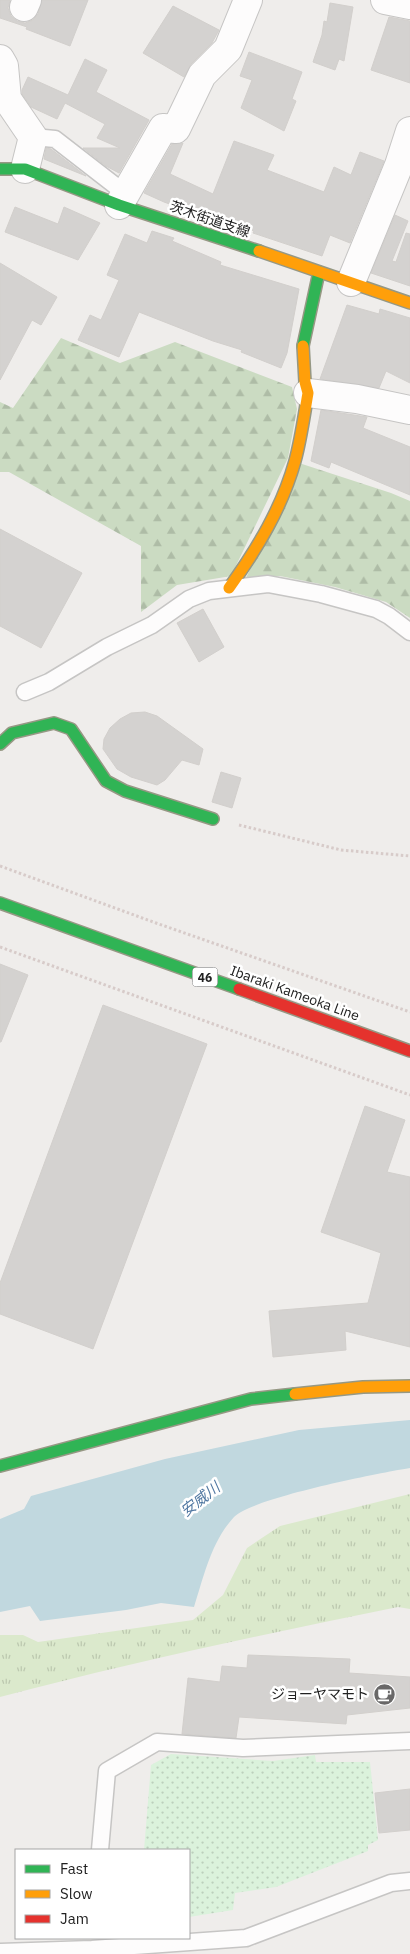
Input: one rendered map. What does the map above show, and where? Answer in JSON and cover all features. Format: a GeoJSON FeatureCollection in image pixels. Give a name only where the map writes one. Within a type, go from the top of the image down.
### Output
{"type":"FeatureCollection","features":[{"type":"Feature","properties":{"kind":"street"},"geometry":{"type":"LineString","coordinates":[[123,200],[163,128],[176,129],[202,75],[228,50],[248,0]]}},
{"type":"Feature","properties":{"kind":"street"},"geometry":{"type":"LineString","coordinates":[[385,0],[410,5]]}},
{"type":"Feature","properties":{"kind":"street"},"geometry":{"type":"LineString","coordinates":[[0,59],[4,66],[7,98],[33,137],[12,169]]}},
{"type":"Feature","properties":{"kind":"street"},"geometry":{"type":"LineString","coordinates":[[351,282],[399,165],[410,130]]}},
{"type":"Feature","properties":{"kind":"street","name":"茨木街道支線"},"geometry":{"type":"LineString","coordinates":[[12,169],[123,200],[319,272],[410,303]]}},
{"type":"Feature","properties":{"kind":"street"},"geometry":{"type":"LineString","coordinates":[[229,588],[250,558],[277,509],[295,461],[308,393],[302,350],[319,272]]}},
{"type":"Feature","properties":{"kind":"street"},"geometry":{"type":"LineString","coordinates":[[308,393],[356,399],[410,410]]}},
{"type":"Feature","properties":{"kind":"street"},"geometry":{"type":"LineString","coordinates":[[0,744],[12,733],[54,723],[71,729],[106,781],[125,791],[213,819]]}},
{"type":"Feature","properties":{"kind":"street","name":"Ibaraki Kameoka Line"},"geometry":{"type":"LineString","coordinates":[[0,904],[410,1051]]}},
{"type":"Feature","properties":{"kind":"street"},"geometry":{"type":"LineString","coordinates":[[0,1466],[251,1399],[364,1387],[410,1386]]}},
{"type":"Feature","properties":{"kind":"lane"},"geometry":{"type":"LineString","coordinates":[[33,137],[55,139],[123,200]]}},
{"type":"Feature","properties":{"kind":"lane"},"geometry":{"type":"LineString","coordinates":[[25,692],[49,682],[107,647],[152,625],[188,599],[209,591],[268,584],[321,594],[376,609],[410,632]]}},
{"type":"Feature","properties":{"kind":"lane"},"geometry":{"type":"LineString","coordinates":[[100,1849],[108,1771],[157,1742],[243,1748],[410,1741]]}},
{"type":"Feature","properties":{"kind":"lane"},"geometry":{"type":"LineString","coordinates":[[0,1952],[92,1943],[246,1938],[391,1883],[410,1881]]}},
{"type":"Feature","properties":{"kind":"path"},"geometry":{"type":"LineString","coordinates":[[213,819],[341,850],[410,856]]}},
{"type":"Feature","properties":{"kind":"path"},"geometry":{"type":"LineString","coordinates":[[0,866],[410,1012]]}},
{"type":"Feature","properties":{"kind":"path"},"geometry":{"type":"LineString","coordinates":[[0,947],[410,1095]]}},
{"type":"Feature","properties":{"kind":"green space"},"geometry":{"type":"Polygon","coordinates":[[[61,338],[120,363],[175,342],[292,387],[297,409],[288,458],[231,576],[177,585],[141,612],[141,546],[9,472],[0,472],[0,402],[13,408],[61,338]]]}},
{"type":"Feature","properties":{"kind":"green space"},"geometry":{"type":"Polygon","coordinates":[[[299,463],[410,501],[410,618],[386,602],[335,587],[280,576],[246,578],[299,463]]]}},
{"type":"Feature","properties":{"kind":"green space"},"geometry":{"type":"Polygon","coordinates":[[[410,1494],[410,1609],[398,1607],[248,1638],[149,1660],[0,1697],[0,1635],[23,1635],[38,1642],[193,1620],[223,1595],[247,1548],[280,1526],[410,1494]]]}},
{"type":"Feature","properties":{"kind":"green space"},"geometry":{"type":"Polygon","coordinates":[[[171,1754],[273,1761],[315,1755],[316,1762],[370,1762],[378,1840],[368,1845],[368,1851],[276,1887],[235,1893],[233,1910],[190,1917],[190,1849],[144,1849],[151,1765],[171,1754]]]}},
{"type":"Feature","properties":{"kind":"water","name":"安威川"},"geometry":{"type":"Polygon","coordinates":[[[410,1420],[410,1468],[289,1494],[245,1510],[234,1517],[219,1537],[214,1548],[194,1607],[161,1603],[126,1610],[40,1621],[30,1606],[0,1612],[0,1519],[24,1509],[31,1496],[165,1459],[299,1430],[410,1420]]]}},
{"type":"Feature","properties":{"kind":"building"},"geometry":{"type":"Polygon","coordinates":[[[0,0],[10,0],[8,8],[11,16],[17,21],[25,23],[33,20],[38,14],[42,0],[88,0],[70,46],[26,29],[27,27],[0,18],[0,0]]]}},
{"type":"Feature","properties":{"kind":"building"},"geometry":{"type":"Polygon","coordinates":[[[330,3],[353,7],[344,61],[339,59],[335,70],[313,62],[322,35],[324,21],[327,22],[330,3]]]}},
{"type":"Feature","properties":{"kind":"building"},"geometry":{"type":"Polygon","coordinates":[[[173,6],[219,30],[212,43],[191,64],[184,77],[143,53],[173,6]]]}},
{"type":"Feature","properties":{"kind":"building"},"geometry":{"type":"Polygon","coordinates":[[[389,17],[410,21],[410,83],[371,70],[389,17]]]}},
{"type":"Feature","properties":{"kind":"building"},"geometry":{"type":"Polygon","coordinates":[[[249,52],[302,72],[292,99],[296,101],[284,131],[241,108],[252,80],[240,76],[249,52]]]}},
{"type":"Feature","properties":{"kind":"building"},"geometry":{"type":"Polygon","coordinates":[[[85,59],[107,70],[96,92],[149,120],[119,173],[106,166],[83,148],[120,148],[97,138],[105,124],[65,103],[57,119],[31,107],[22,94],[28,77],[68,95],[85,59]]]}},
{"type":"Feature","properties":{"kind":"building"},"geometry":{"type":"Polygon","coordinates":[[[234,141],[274,155],[267,170],[324,192],[334,167],[351,175],[360,152],[384,161],[350,243],[330,235],[322,256],[253,233],[254,231],[188,205],[186,210],[144,193],[172,144],[183,143],[170,174],[213,194],[234,141]]]}},
{"type":"Feature","properties":{"kind":"building"},"geometry":{"type":"Polygon","coordinates":[[[46,148],[51,149],[86,176],[44,159],[46,148]]]}},
{"type":"Feature","properties":{"kind":"building"},"geometry":{"type":"Polygon","coordinates":[[[15,207],[58,224],[64,207],[100,223],[78,260],[5,232],[15,207]]]}},
{"type":"Feature","properties":{"kind":"building"},"geometry":{"type":"Polygon","coordinates":[[[395,215],[408,221],[392,261],[396,262],[406,233],[410,234],[410,286],[371,273],[395,215]]]}},
{"type":"Feature","properties":{"kind":"building"},"geometry":{"type":"Polygon","coordinates":[[[152,231],[174,238],[172,241],[221,262],[220,265],[299,289],[287,353],[281,368],[241,352],[242,350],[213,341],[139,312],[119,357],[78,340],[90,315],[101,320],[119,280],[107,275],[125,234],[147,243],[152,231]]]}},
{"type":"Feature","properties":{"kind":"building"},"geometry":{"type":"Polygon","coordinates":[[[0,263],[57,297],[41,325],[32,320],[0,380],[0,263]]]}},
{"type":"Feature","properties":{"kind":"building"},"geometry":{"type":"Polygon","coordinates":[[[347,305],[379,314],[380,309],[410,318],[410,383],[386,371],[379,388],[320,379],[347,305]]]}},
{"type":"Feature","properties":{"kind":"building"},"geometry":{"type":"Polygon","coordinates":[[[321,410],[367,417],[363,428],[410,447],[410,495],[331,462],[329,468],[311,461],[321,410]]]}},
{"type":"Feature","properties":{"kind":"building"},"geometry":{"type":"Polygon","coordinates":[[[0,529],[82,573],[41,648],[0,626],[0,529]]]}},
{"type":"Feature","properties":{"kind":"building"},"geometry":{"type":"Polygon","coordinates":[[[203,609],[224,647],[199,662],[177,623],[203,609]]]}},
{"type":"Feature","properties":{"kind":"building"},"geometry":{"type":"Polygon","coordinates":[[[145,712],[157,716],[203,749],[199,765],[182,760],[165,780],[157,785],[131,777],[117,769],[103,749],[104,739],[110,728],[120,719],[131,713],[145,712]]]}},
{"type":"Feature","properties":{"kind":"building"},"geometry":{"type":"Polygon","coordinates":[[[221,772],[241,778],[232,808],[212,802],[221,772]]]}},
{"type":"Feature","properties":{"kind":"building"},"geometry":{"type":"Polygon","coordinates":[[[0,964],[28,975],[1,1042],[0,1042],[0,964]]]}},
{"type":"Feature","properties":{"kind":"building"},"geometry":{"type":"Polygon","coordinates":[[[103,1005],[207,1044],[93,1349],[0,1314],[0,1283],[103,1005]]]}},
{"type":"Feature","properties":{"kind":"building"},"geometry":{"type":"Polygon","coordinates":[[[365,1106],[405,1120],[387,1172],[410,1177],[410,1347],[345,1331],[346,1350],[273,1357],[269,1311],[368,1303],[381,1253],[321,1232],[365,1106]]]}},
{"type":"Feature","properties":{"kind":"building"},"geometry":{"type":"Polygon","coordinates":[[[248,1655],[350,1659],[349,1673],[410,1677],[410,1708],[347,1715],[346,1724],[239,1717],[236,1738],[182,1734],[188,1678],[220,1682],[222,1666],[247,1668],[248,1655]]]}},
{"type":"Feature","properties":{"kind":"building"},"geometry":{"type":"Polygon","coordinates":[[[410,1789],[410,1830],[379,1833],[375,1793],[410,1789]]]}},
{"type":"Feature","properties":{"kind":"traffic: fast"},"geometry":{"type":"LineString","coordinates":[[0,169],[25,169],[119,205],[259,251]]}},
{"type":"Feature","properties":{"kind":"traffic: fast"},"geometry":{"type":"LineString","coordinates":[[303,346],[319,272]]}},
{"type":"Feature","properties":{"kind":"traffic: fast"},"geometry":{"type":"LineString","coordinates":[[0,744],[12,733],[54,723],[71,729],[106,781],[125,791],[213,819]]}},
{"type":"Feature","properties":{"kind":"traffic: fast"},"geometry":{"type":"LineString","coordinates":[[0,903],[239,989]]}},
{"type":"Feature","properties":{"kind":"traffic: fast"},"geometry":{"type":"LineString","coordinates":[[0,1466],[251,1399],[295,1394]]}},
{"type":"Feature","properties":{"kind":"traffic: slow"},"geometry":{"type":"LineString","coordinates":[[259,251],[410,303]]}},
{"type":"Feature","properties":{"kind":"traffic: slow"},"geometry":{"type":"LineString","coordinates":[[229,588],[268,528],[290,478],[301,436],[308,393],[305,382],[303,346]]}},
{"type":"Feature","properties":{"kind":"traffic: slow"},"geometry":{"type":"LineString","coordinates":[[295,1394],[363,1387],[410,1386]]}},
{"type":"Feature","properties":{"kind":"traffic: jam"},"geometry":{"type":"LineString","coordinates":[[239,989],[410,1051]]}},
{"type":"Feature","properties":{"kind":"place","name":"ジョーヤマモト"},"geometry":{"type":"Point","coordinates":[385,1694]}}]}
